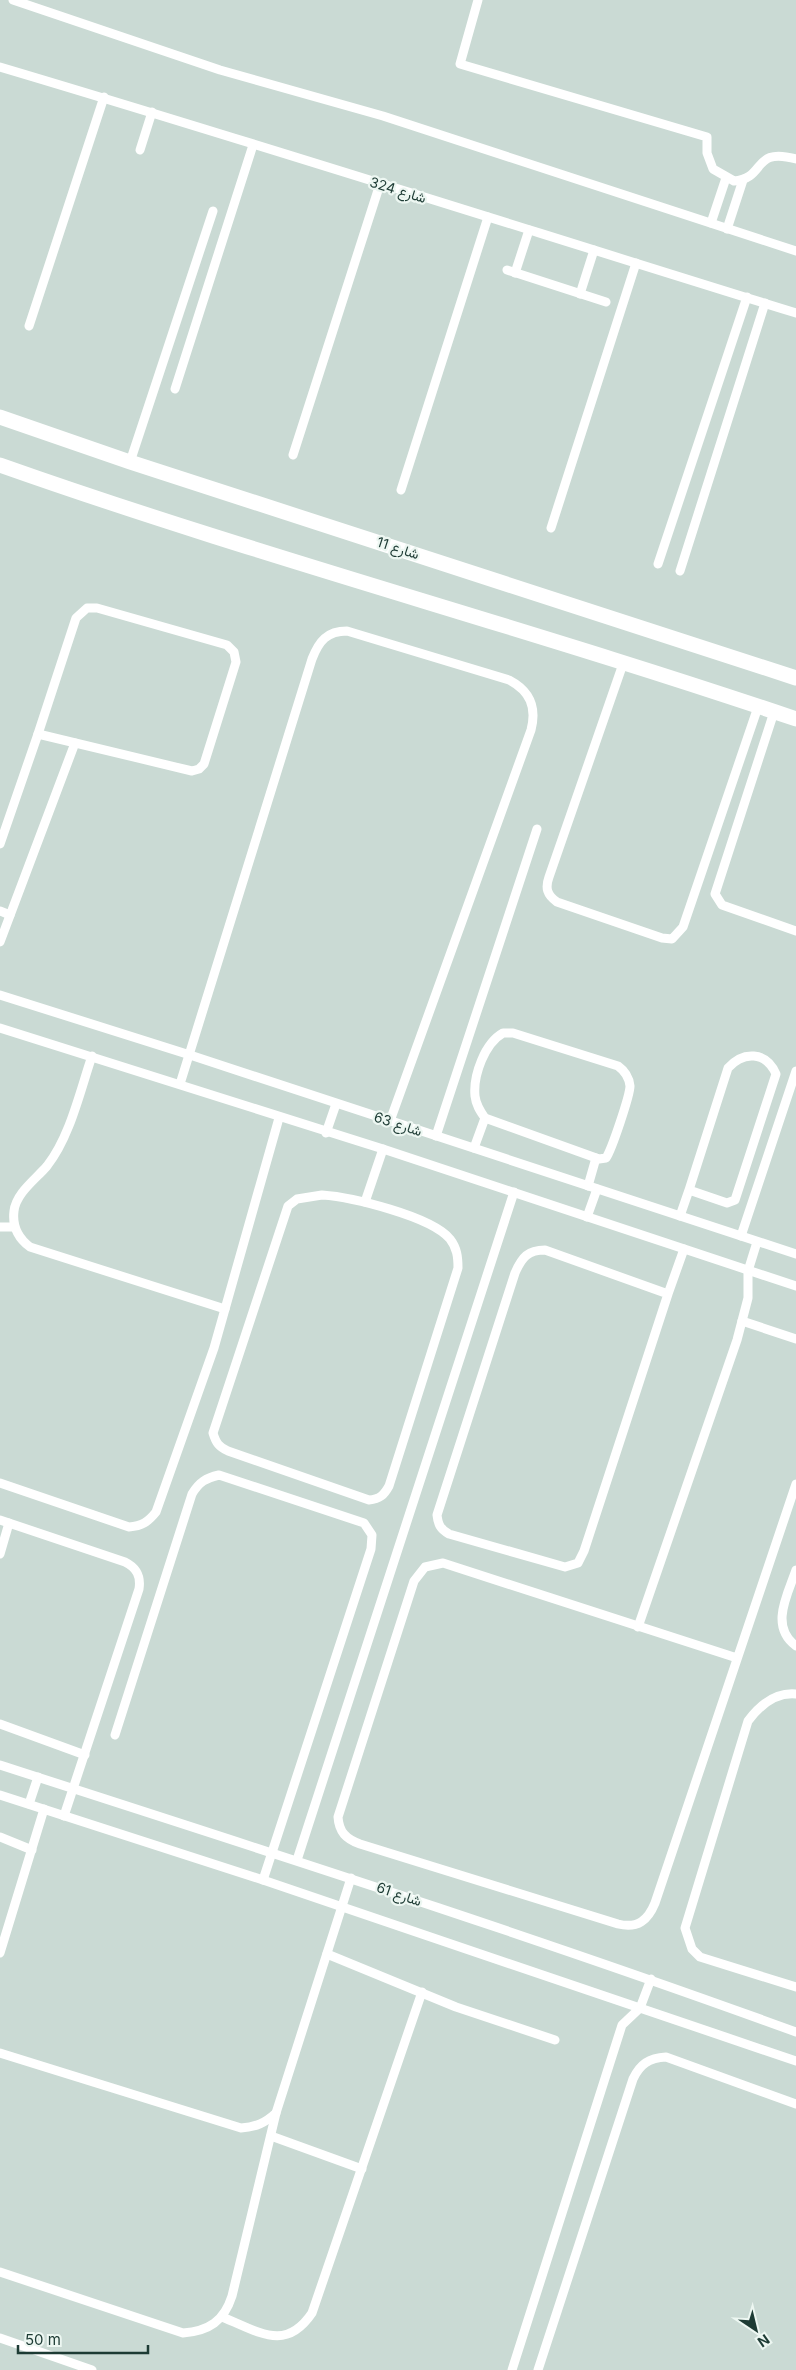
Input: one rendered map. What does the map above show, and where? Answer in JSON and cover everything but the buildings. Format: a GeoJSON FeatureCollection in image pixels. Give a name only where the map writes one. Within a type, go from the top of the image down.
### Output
{"type":"FeatureCollection","features":[{"type":"Feature","properties":{"kind":"street","name":"شارع 11"},"geometry":{"type":"LineString","coordinates":[[0,417],[130,462],[796,678]]}},
{"type":"Feature","properties":{"kind":"street"},"geometry":{"type":"LineString","coordinates":[[0,465],[108,503],[624,661],[796,719]]}},
{"type":"Feature","properties":{"kind":"lane"},"geometry":{"type":"LineString","coordinates":[[13,0],[220,70],[382,116],[796,251]]}},
{"type":"Feature","properties":{"kind":"lane"},"geometry":{"type":"LineString","coordinates":[[478,0],[460,64],[707,137],[707,153],[712,169],[734,181],[743,180]]}},
{"type":"Feature","properties":{"kind":"lane","name":"شارع 324"},"geometry":{"type":"LineString","coordinates":[[0,67],[104,97],[796,313]]}},
{"type":"Feature","properties":{"kind":"lane"},"geometry":{"type":"LineString","coordinates":[[29,326],[104,97]]}},
{"type":"Feature","properties":{"kind":"lane"},"geometry":{"type":"LineString","coordinates":[[140,150],[152,112]]}},
{"type":"Feature","properties":{"kind":"lane"},"geometry":{"type":"LineString","coordinates":[[175,389],[253,145]]}},
{"type":"Feature","properties":{"kind":"lane"},"geometry":{"type":"LineString","coordinates":[[728,228],[743,180],[765,159],[772,156],[780,155],[796,159]]}},
{"type":"Feature","properties":{"kind":"lane"},"geometry":{"type":"LineString","coordinates":[[711,223],[726,178]]}},
{"type":"Feature","properties":{"kind":"lane"},"geometry":{"type":"LineString","coordinates":[[293,456],[380,184]]}},
{"type":"Feature","properties":{"kind":"lane"},"geometry":{"type":"LineString","coordinates":[[130,462],[213,211]]}},
{"type":"Feature","properties":{"kind":"lane"},"geometry":{"type":"LineString","coordinates":[[401,490],[488,218]]}},
{"type":"Feature","properties":{"kind":"lane"},"geometry":{"type":"LineString","coordinates":[[529,230],[511,271],[606,302]]}},
{"type":"Feature","properties":{"kind":"lane"},"geometry":{"type":"LineString","coordinates":[[580,294],[594,250]]}},
{"type":"Feature","properties":{"kind":"lane"},"geometry":{"type":"LineString","coordinates":[[551,528],[636,263]]}},
{"type":"Feature","properties":{"kind":"lane"},"geometry":{"type":"LineString","coordinates":[[658,564],[747,297]]}},
{"type":"Feature","properties":{"kind":"lane"},"geometry":{"type":"LineString","coordinates":[[680,571],[765,303]]}},
{"type":"Feature","properties":{"kind":"lane"},"geometry":{"type":"LineString","coordinates":[[0,844],[76,618],[87,608],[97,608],[227,646],[234,652],[236,662],[204,764],[199,769],[192,771],[38,734]]}},
{"type":"Feature","properties":{"kind":"lane"},"geometry":{"type":"LineString","coordinates":[[180,1084],[312,659],[322,640],[329,634],[347,630],[509,680],[520,686],[528,695],[533,706],[534,718],[390,1121]]}},
{"type":"Feature","properties":{"kind":"lane"},"geometry":{"type":"LineString","coordinates":[[624,661],[547,888],[549,894],[558,902],[662,938],[667,939],[677,936],[686,920],[758,706]]}},
{"type":"Feature","properties":{"kind":"lane"},"geometry":{"type":"LineString","coordinates":[[774,712],[715,894],[722,906],[796,931]]}},
{"type":"Feature","properties":{"kind":"lane"},"geometry":{"type":"LineString","coordinates":[[0,942],[74,742]]}},
{"type":"Feature","properties":{"kind":"lane"},"geometry":{"type":"LineString","coordinates":[[436,1136],[537,829]]}},
{"type":"Feature","properties":{"kind":"lane"},"geometry":{"type":"LineString","coordinates":[[0,911],[10,915]]}},
{"type":"Feature","properties":{"kind":"lane","name":"شارع 63"},"geometry":{"type":"LineString","coordinates":[[0,995],[190,1055],[796,1254]]}},
{"type":"Feature","properties":{"kind":"lane","name":"شارع 63"},"geometry":{"type":"LineString","coordinates":[[0,1028],[514,1192],[796,1286]]}},
{"type":"Feature","properties":{"kind":"lane"},"geometry":{"type":"LineString","coordinates":[[503,1033],[518,1034],[618,1066],[628,1076],[630,1091],[609,1154],[604,1159],[596,1158],[485,1118],[478,1108],[475,1097],[475,1085],[489,1045],[503,1033]]}},
{"type":"Feature","properties":{"kind":"lane"},"geometry":{"type":"LineString","coordinates":[[680,1216],[688,1190],[728,1068],[734,1060],[744,1056],[754,1055],[764,1058],[772,1065],[776,1074],[735,1200],[727,1203],[688,1190]]}},
{"type":"Feature","properties":{"kind":"lane"},"geometry":{"type":"LineString","coordinates":[[92,1056],[60,1149],[20,1195],[14,1210],[14,1227],[20,1239],[30,1247],[225,1309]]}},
{"type":"Feature","properties":{"kind":"lane"},"geometry":{"type":"LineString","coordinates":[[741,1236],[796,1071]]}},
{"type":"Feature","properties":{"kind":"lane"},"geometry":{"type":"LineString","coordinates":[[326,1133],[336,1104]]}},
{"type":"Feature","properties":{"kind":"lane"},"geometry":{"type":"LineString","coordinates":[[0,1483],[129,1527],[140,1526],[150,1521],[156,1512],[225,1309],[279,1118]]}},
{"type":"Feature","properties":{"kind":"lane"},"geometry":{"type":"LineString","coordinates":[[474,1148],[485,1118]]}},
{"type":"Feature","properties":{"kind":"lane"},"geometry":{"type":"LineString","coordinates":[[365,1202],[382,1150]]}},
{"type":"Feature","properties":{"kind":"lane"},"geometry":{"type":"LineString","coordinates":[[588,1186],[596,1158]]}},
{"type":"Feature","properties":{"kind":"lane"},"geometry":{"type":"LineString","coordinates":[[587,1217],[597,1189]]}},
{"type":"Feature","properties":{"kind":"lane"},"geometry":{"type":"LineString","coordinates":[[297,1860],[514,1192]]}},
{"type":"Feature","properties":{"kind":"lane"},"geometry":{"type":"LineString","coordinates":[[322,1195],[365,1202],[423,1222],[442,1232],[449,1239],[458,1258],[458,1268],[389,1486],[385,1494],[378,1499],[369,1500],[228,1452],[220,1448],[215,1441],[213,1433],[288,1206],[297,1199],[322,1195]]}},
{"type":"Feature","properties":{"kind":"lane"},"geometry":{"type":"LineString","coordinates":[[0,1227],[14,1227]]}},
{"type":"Feature","properties":{"kind":"lane"},"geometry":{"type":"LineString","coordinates":[[638,1627],[742,1321],[748,1298],[748,1271],[757,1242]]}},
{"type":"Feature","properties":{"kind":"lane"},"geometry":{"type":"LineString","coordinates":[[668,1294],[545,1250],[534,1250],[526,1254],[516,1272],[437,1514],[438,1523],[442,1530],[449,1534],[559,1566],[565,1567],[578,1563],[584,1551],[684,1250]]}},
{"type":"Feature","properties":{"kind":"lane"},"geometry":{"type":"LineString","coordinates":[[742,1321],[796,1339]]}},
{"type":"Feature","properties":{"kind":"lane"},"geometry":{"type":"LineString","coordinates":[[115,1734],[192,1494],[198,1484],[208,1477],[219,1475],[364,1524],[372,1535],[371,1549],[263,1880]]}},
{"type":"Feature","properties":{"kind":"lane"},"geometry":{"type":"LineString","coordinates":[[737,1658],[443,1563],[425,1566],[414,1581],[338,1817],[342,1832],[346,1837],[360,1844],[628,1927],[637,1925],[645,1920],[651,1912],[796,1484]]}},
{"type":"Feature","properties":{"kind":"lane"},"geometry":{"type":"LineString","coordinates":[[0,1554],[4,1522],[125,1562],[136,1570],[139,1576],[138,1589],[64,1816]]}},
{"type":"Feature","properties":{"kind":"lane"},"geometry":{"type":"LineString","coordinates":[[796,1570],[780,1616],[783,1630],[796,1646]]}},
{"type":"Feature","properties":{"kind":"lane"},"geometry":{"type":"LineString","coordinates":[[796,1694],[787,1693],[772,1698],[758,1708],[748,1721],[684,1928],[692,1949],[700,1956],[796,1987]]}},
{"type":"Feature","properties":{"kind":"lane"},"geometry":{"type":"LineString","coordinates":[[0,1724],[85,1755]]}},
{"type":"Feature","properties":{"kind":"lane","name":"شارع 61"},"geometry":{"type":"LineString","coordinates":[[0,1765],[351,1878],[651,1979],[796,2032]]}},
{"type":"Feature","properties":{"kind":"lane"},"geometry":{"type":"LineString","coordinates":[[29,1804],[38,1777]]}},
{"type":"Feature","properties":{"kind":"lane"},"geometry":{"type":"LineString","coordinates":[[0,1795],[263,1880],[796,2061]]}},
{"type":"Feature","properties":{"kind":"lane"},"geometry":{"type":"LineString","coordinates":[[0,1953],[44,1809]]}},
{"type":"Feature","properties":{"kind":"lane"},"geometry":{"type":"LineString","coordinates":[[0,1837],[32,1850]]}},
{"type":"Feature","properties":{"kind":"lane"},"geometry":{"type":"LineString","coordinates":[[0,2272],[183,2333],[198,2332],[211,2327],[222,2317],[232,2296],[276,2113],[351,1878]]}},
{"type":"Feature","properties":{"kind":"lane"},"geometry":{"type":"LineString","coordinates":[[327,1954],[456,2007],[555,2040]]}},
{"type":"Feature","properties":{"kind":"lane"},"geometry":{"type":"LineString","coordinates":[[512,2370],[622,2025],[640,2008],[651,1979]]}},
{"type":"Feature","properties":{"kind":"lane"},"geometry":{"type":"LineString","coordinates":[[222,2317],[274,2337],[285,2336],[305,2323],[317,2302],[422,1992]]}},
{"type":"Feature","properties":{"kind":"lane"},"geometry":{"type":"LineString","coordinates":[[0,2053],[241,2128],[254,2127],[267,2122],[276,2113]]}},
{"type":"Feature","properties":{"kind":"lane"},"geometry":{"type":"LineString","coordinates":[[538,2370],[633,2079],[638,2070],[650,2060],[666,2057],[796,2104]]}},
{"type":"Feature","properties":{"kind":"lane"},"geometry":{"type":"LineString","coordinates":[[271,2136],[362,2169]]}},
{"type":"Feature","properties":{"kind":"lane"},"geometry":{"type":"LineString","coordinates":[[0,2338],[92,2370]]}},
{"type":"Feature","properties":{"kind":"shaded area"},"geometry":{"type":"Polygon","coordinates":[[[0,0],[796,0],[796,2370],[0,2370],[0,0]]]}}]}
